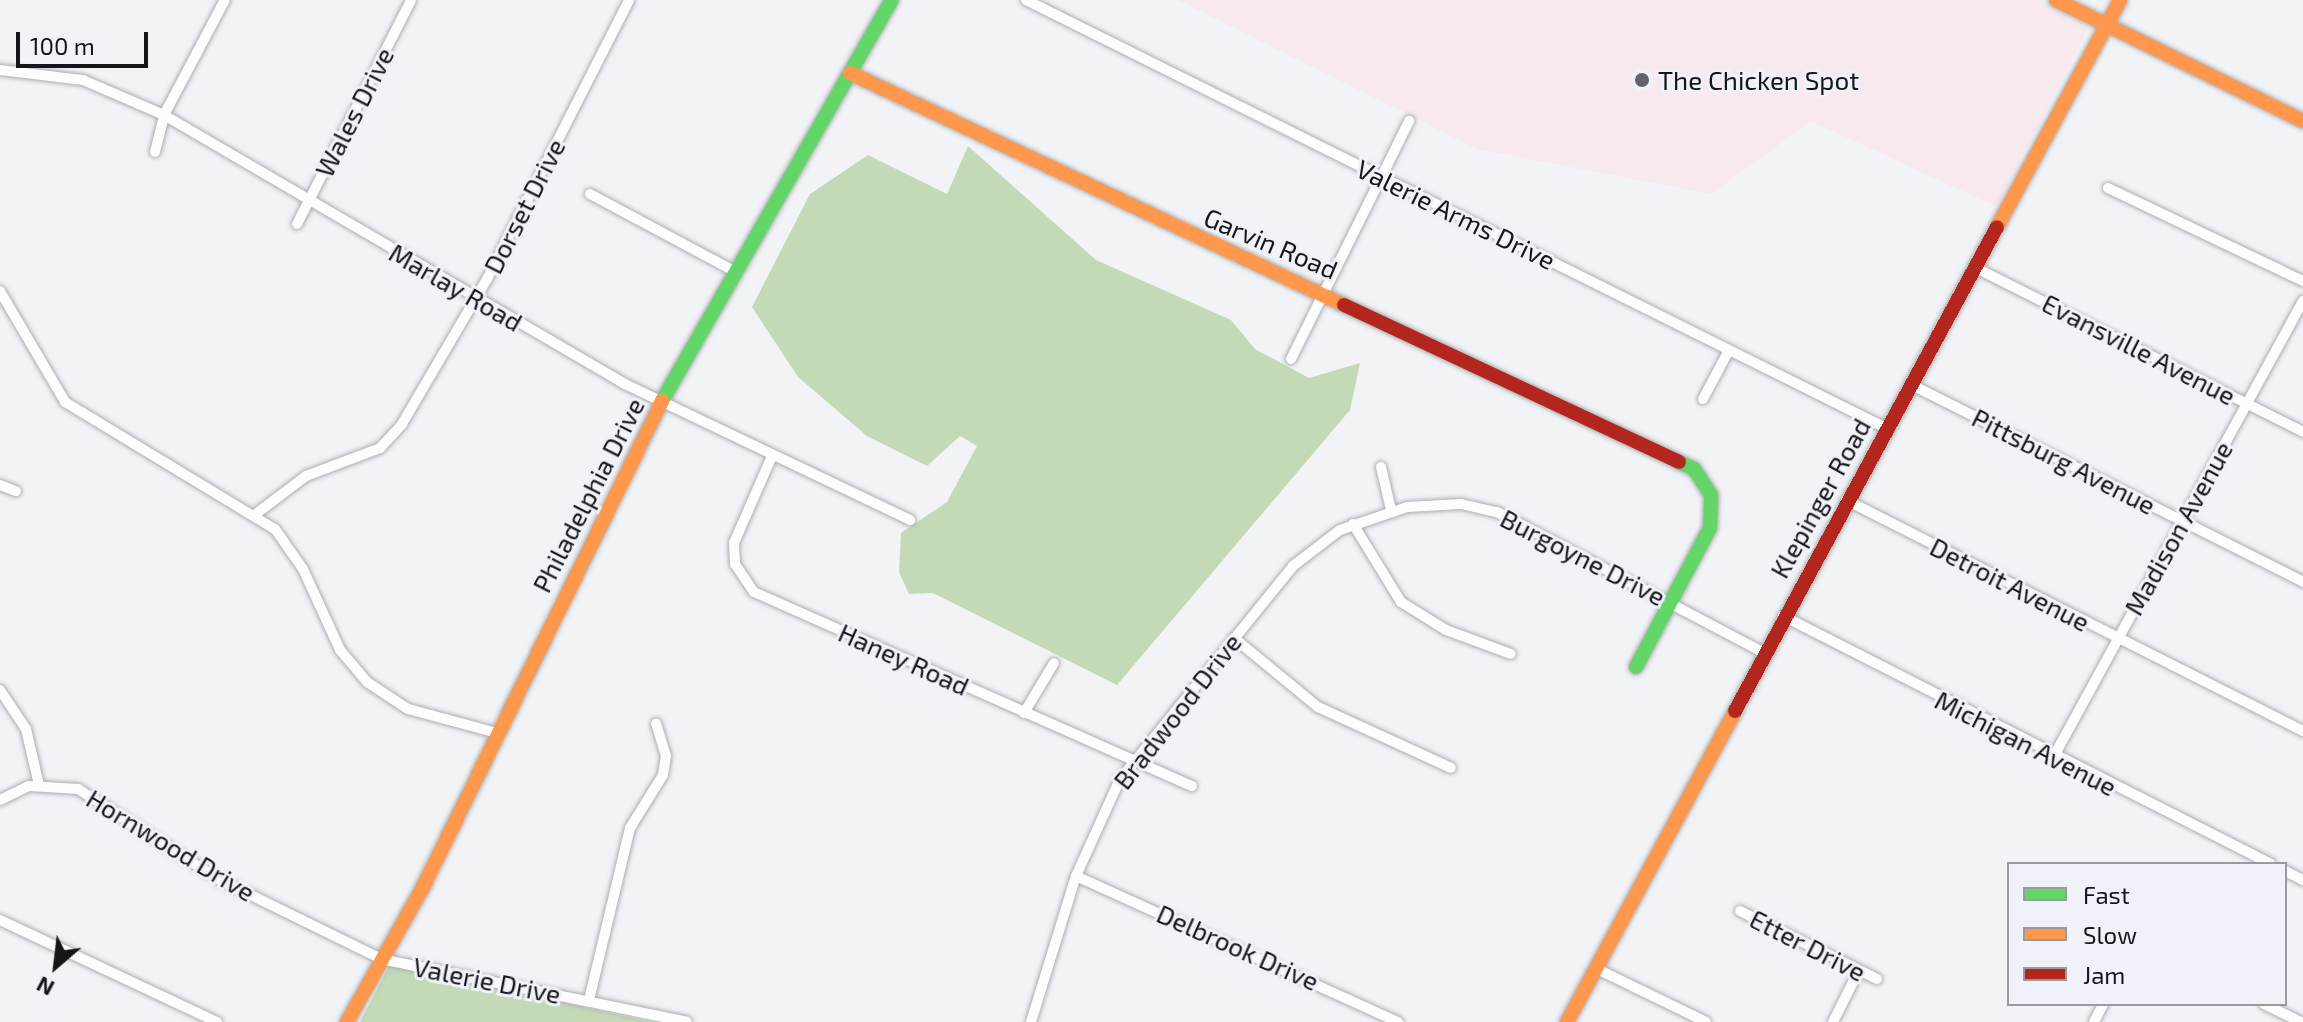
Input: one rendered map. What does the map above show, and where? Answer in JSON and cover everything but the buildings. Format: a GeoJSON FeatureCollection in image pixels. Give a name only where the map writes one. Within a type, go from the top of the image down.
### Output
{"type":"FeatureCollection","features":[{"type":"Feature","properties":{"kind":"street"},"geometry":{"type":"LineString","coordinates":[[155,152],[164,115],[225,0]]}},
{"type":"Feature","properties":{"kind":"street","name":"Wales Drive"},"geometry":{"type":"LineString","coordinates":[[297,224],[411,0]]}},
{"type":"Feature","properties":{"kind":"street","name":"Dorset Drive"},"geometry":{"type":"LineString","coordinates":[[257,513],[306,476],[367,456],[391,438],[476,298],[629,0]]}},
{"type":"Feature","properties":{"kind":"street","name":"Philadelphia Drive"},"geometry":{"type":"LineString","coordinates":[[347,1022],[497,733],[661,402],[892,0]]}},
{"type":"Feature","properties":{"kind":"street","name":"Valerie Arms Drive"},"geometry":{"type":"LineString","coordinates":[[1026,0],[1886,428]]}},
{"type":"Feature","properties":{"kind":"street"},"geometry":{"type":"LineString","coordinates":[[2056,0],[2303,121]]}},
{"type":"Feature","properties":{"kind":"street","name":"Klepinger Road"},"geometry":{"type":"LineString","coordinates":[[1567,1022],[1783,616],[2120,0]]}},
{"type":"Feature","properties":{"kind":"street","name":"Marlay Road"},"geometry":{"type":"LineString","coordinates":[[0,70],[83,80],[164,115],[476,298],[661,402],[910,520]]}},
{"type":"Feature","properties":{"kind":"street","name":"Garvin Road"},"geometry":{"type":"LineString","coordinates":[[850,73],[1241,261],[1325,291],[1672,458],[1703,479],[1713,513],[1636,667]]}},
{"type":"Feature","properties":{"kind":"street"},"geometry":{"type":"LineString","coordinates":[[1291,359],[1409,121]]}},
{"type":"Feature","properties":{"kind":"street"},"geometry":{"type":"LineString","coordinates":[[2108,188],[2303,281]]}},
{"type":"Feature","properties":{"kind":"street"},"geometry":{"type":"LineString","coordinates":[[590,194],[736,272]]}},
{"type":"Feature","properties":{"kind":"street","name":"Evansville Avenue"},"geometry":{"type":"LineString","coordinates":[[1974,267],[2303,432]]}},
{"type":"Feature","properties":{"kind":"street"},"geometry":{"type":"LineString","coordinates":[[1,295],[65,402],[257,513],[298,558],[340,650],[367,682],[408,709],[497,733]]}},
{"type":"Feature","properties":{"kind":"street","name":"Madison Avenue"},"geometry":{"type":"LineString","coordinates":[[2054,756],[2303,301]]}},
{"type":"Feature","properties":{"kind":"street"},"geometry":{"type":"LineString","coordinates":[[1703,399],[1729,350]]}},
{"type":"Feature","properties":{"kind":"street","name":"Pittsburg Avenue"},"geometry":{"type":"LineString","coordinates":[[1910,384],[2303,582]]}},
{"type":"Feature","properties":{"kind":"street","name":"Haney Road"},"geometry":{"type":"LineString","coordinates":[[772,456],[734,543],[745,585],[1192,786]]}},
{"type":"Feature","properties":{"kind":"street"},"geometry":{"type":"LineString","coordinates":[[1381,467],[1391,510]]}},
{"type":"Feature","properties":{"kind":"street"},"geometry":{"type":"LineString","coordinates":[[0,485],[16,491]]}},
{"type":"Feature","properties":{"kind":"street","name":"Detroit Avenue"},"geometry":{"type":"LineString","coordinates":[[1846,500],[2303,731]]}},
{"type":"Feature","properties":{"kind":"street","name":"Burgoyne Drive"},"geometry":{"type":"LineString","coordinates":[[1391,510],[1438,504],[1497,512],[1764,653]]}},
{"type":"Feature","properties":{"kind":"street","name":"Bradwood Drive"},"geometry":{"type":"LineString","coordinates":[[1031,1022],[1076,876],[1133,760],[1293,566],[1353,524],[1391,510]]}},
{"type":"Feature","properties":{"kind":"street"},"geometry":{"type":"LineString","coordinates":[[1353,524],[1401,602],[1446,630],[1511,654]]}},
{"type":"Feature","properties":{"kind":"street","name":"Michigan Avenue"},"geometry":{"type":"LineString","coordinates":[[1783,616],[2267,862]]}},
{"type":"Feature","properties":{"kind":"street"},"geometry":{"type":"LineString","coordinates":[[1234,638],[1318,707],[1451,768]]}},
{"type":"Feature","properties":{"kind":"street"},"geometry":{"type":"LineString","coordinates":[[1024,713],[1054,663]]}},
{"type":"Feature","properties":{"kind":"street"},"geometry":{"type":"LineString","coordinates":[[0,690],[26,729],[39,785],[0,800]]}},
{"type":"Feature","properties":{"kind":"street"},"geometry":{"type":"LineString","coordinates":[[589,1000],[630,828],[663,775],[656,724]]}},
{"type":"Feature","properties":{"kind":"street","name":"Hornwood Drive"},"geometry":{"type":"LineString","coordinates":[[39,785],[89,794],[218,879],[381,959]]}},
{"type":"Feature","properties":{"kind":"street","name":"Delbrook Drive"},"geometry":{"type":"LineString","coordinates":[[1076,876],[1398,1022]]}},
{"type":"Feature","properties":{"kind":"street","name":"Etter Drive"},"geometry":{"type":"LineString","coordinates":[[1740,911],[1857,974],[1877,979]]}},
{"type":"Feature","properties":{"kind":"street"},"geometry":{"type":"LineString","coordinates":[[0,920],[217,1022]]}},
{"type":"Feature","properties":{"kind":"street","name":"Valerie Drive"},"geometry":{"type":"LineString","coordinates":[[381,959],[687,1022]]}},
{"type":"Feature","properties":{"kind":"street"},"geometry":{"type":"LineString","coordinates":[[1595,968],[1706,1022]]}},
{"type":"Feature","properties":{"kind":"street"},"geometry":{"type":"LineString","coordinates":[[1833,1022],[1857,974]]}},
{"type":"Feature","properties":{"kind":"street"},"geometry":{"type":"LineString","coordinates":[[2268,1006],[2301,1022]]}},
{"type":"Feature","properties":{"kind":"shaded area"},"geometry":{"type":"Polygon","coordinates":[[[1178,0],[2038,0],[2089,26],[1997,207],[1811,121],[1711,194],[1477,149],[1178,0]]]}},
{"type":"Feature","properties":{"kind":"green space"},"geometry":{"type":"Polygon","coordinates":[[[968,146],[1096,260],[1231,320],[1255,349],[1309,378],[1360,363],[1350,410],[1117,685],[933,593],[909,594],[899,572],[901,533],[947,502],[977,446],[960,436],[927,466],[867,436],[798,377],[752,307],[810,194],[868,155],[947,194],[968,146]]]}},
{"type":"Feature","properties":{"kind":"green space"},"geometry":{"type":"Polygon","coordinates":[[[390,964],[651,1022],[360,1022],[390,964]]]}},
{"type":"Feature","properties":{"kind":"traffic: fast"},"geometry":{"type":"LineString","coordinates":[[662,401],[892,0]]}},
{"type":"Feature","properties":{"kind":"traffic: fast"},"geometry":{"type":"LineString","coordinates":[[1636,667],[1710,528],[1711,495],[1694,469],[1679,462]]}},
{"type":"Feature","properties":{"kind":"traffic: slow"},"geometry":{"type":"LineString","coordinates":[[2056,0],[2303,121]]}},
{"type":"Feature","properties":{"kind":"traffic: slow"},"geometry":{"type":"LineString","coordinates":[[1997,227],[2120,0]]}},
{"type":"Feature","properties":{"kind":"traffic: slow"},"geometry":{"type":"LineString","coordinates":[[850,73],[1344,305]]}},
{"type":"Feature","properties":{"kind":"traffic: slow"},"geometry":{"type":"LineString","coordinates":[[347,1022],[423,887],[662,401]]}},
{"type":"Feature","properties":{"kind":"traffic: slow"},"geometry":{"type":"LineString","coordinates":[[1567,1022],[1735,711]]}},
{"type":"Feature","properties":{"kind":"traffic: jam"},"geometry":{"type":"LineString","coordinates":[[1735,711],[1997,227]]}},
{"type":"Feature","properties":{"kind":"traffic: jam"},"geometry":{"type":"LineString","coordinates":[[1344,305],[1679,462]]}},
{"type":"Feature","properties":{"kind":"place","name":"The Chicken Spot"},"geometry":{"type":"Point","coordinates":[1642,80]}}]}
